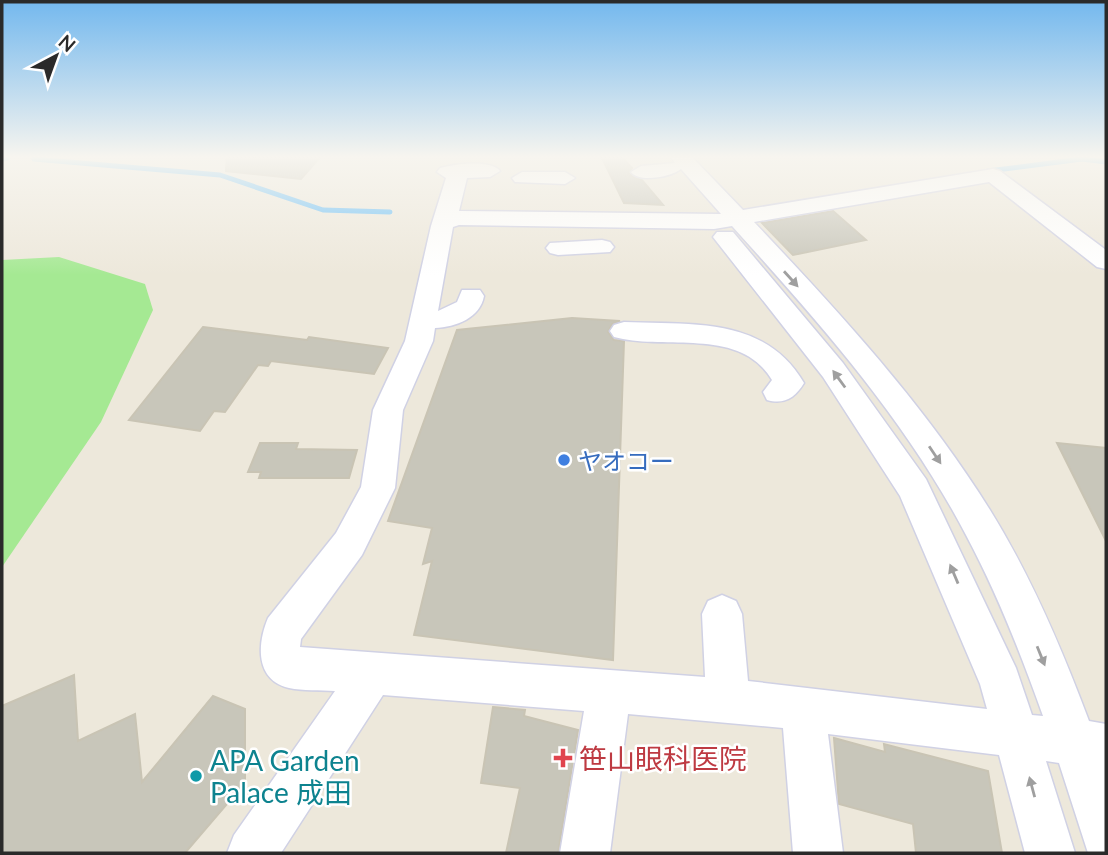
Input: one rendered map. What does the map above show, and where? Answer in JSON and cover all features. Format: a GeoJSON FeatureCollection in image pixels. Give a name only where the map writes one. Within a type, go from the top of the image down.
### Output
{"type":"FeatureCollection","features":[{"type":"Feature","properties":{"kind":"street"},"geometry":{"type":"LineString","coordinates":[[449,196],[425,320],[419,341],[388,410],[386,444],[378,488],[349,544],[282,632],[279,652],[289,667],[728,701],[804,712],[1018,733],[1091,743]]}},
{"type":"Feature","properties":{"kind":"street"},"geometry":{"type":"LineString","coordinates":[[699,196],[726,221],[900,405],[978,522],[1091,743],[1106,837]]}},
{"type":"Feature","properties":{"kind":"street"},"geometry":{"type":"LineString","coordinates":[[843,196],[847,200]]}},
{"type":"Feature","properties":{"kind":"street"},"geometry":{"type":"LineString","coordinates":[[446,221],[479,221],[520,210],[592,230],[726,221],[871,196]]}},
{"type":"Feature","properties":{"kind":"street"},"geometry":{"type":"LineString","coordinates":[[1020,196],[1106,262]]}},
{"type":"Feature","properties":{"kind":"street"},"geometry":{"type":"LineString","coordinates":[[726,221],[914,489],[1001,683],[1018,733],[1050,853]]}},
{"type":"Feature","properties":{"kind":"street"},"geometry":{"type":"LineString","coordinates":[[558,248],[592,230]]}},
{"type":"Feature","properties":{"kind":"street"},"geometry":{"type":"LineString","coordinates":[[425,320],[445,319],[469,306],[471,296]]}},
{"type":"Feature","properties":{"kind":"street"},"geometry":{"type":"LineString","coordinates":[[624,331],[739,340],[762,350],[782,382]]}},
{"type":"Feature","properties":{"kind":"street"},"geometry":{"type":"LineString","coordinates":[[722,614],[728,701]]}},
{"type":"Feature","properties":{"kind":"street"},"geometry":{"type":"LineString","coordinates":[[252,853],[372,674]]}},
{"type":"Feature","properties":{"kind":"street"},"geometry":{"type":"LineString","coordinates":[[585,853],[609,692]]}},
{"type":"Feature","properties":{"kind":"street"},"geometry":{"type":"LineString","coordinates":[[804,712],[818,853]]}},
{"type":"Feature","properties":{"kind":"green space"},"geometry":{"type":"Polygon","coordinates":[[[59,257],[145,284],[153,310],[101,422],[2,567],[2,260],[59,257]]]}},
{"type":"Feature","properties":{"kind":"building"},"geometry":{"type":"Polygon","coordinates":[[[621,196],[655,196],[663,205],[624,203],[621,196]]]}},
{"type":"Feature","properties":{"kind":"building"},"geometry":{"type":"Polygon","coordinates":[[[833,211],[866,240],[793,255],[762,223],[833,211]]]}},
{"type":"Feature","properties":{"kind":"building"},"geometry":{"type":"Polygon","coordinates":[[[572,318],[620,321],[612,324],[608,332],[614,340],[624,341],[613,660],[414,635],[432,561],[423,564],[432,528],[388,521],[457,330],[572,318]]]}},
{"type":"Feature","properties":{"kind":"building"},"geometry":{"type":"Polygon","coordinates":[[[203,327],[388,348],[374,374],[271,361],[268,366],[258,365],[225,412],[214,411],[200,431],[129,420],[203,327]]]}},
{"type":"Feature","properties":{"kind":"building"},"geometry":{"type":"Polygon","coordinates":[[[260,443],[298,443],[296,449],[357,450],[349,478],[259,478],[261,472],[248,472],[260,443]]]}},
{"type":"Feature","properties":{"kind":"building"},"geometry":{"type":"Polygon","coordinates":[[[1057,443],[1106,448],[1106,541],[1057,443]]]}},
{"type":"Feature","properties":{"kind":"building"},"geometry":{"type":"Polygon","coordinates":[[[74,675],[78,741],[135,714],[142,782],[213,696],[245,709],[245,783],[185,853],[2,853],[2,706],[74,675]]]}},
{"type":"Feature","properties":{"kind":"building"},"geometry":{"type":"Polygon","coordinates":[[[493,707],[525,710],[524,716],[578,730],[558,853],[506,853],[520,788],[481,783],[493,707]]]}},
{"type":"Feature","properties":{"kind":"building"},"geometry":{"type":"Polygon","coordinates":[[[834,738],[885,752],[884,744],[988,771],[1002,853],[916,853],[913,824],[839,804],[834,738]]]}},
{"type":"Feature","properties":{"kind":"waterway"},"geometry":{"type":"LineString","coordinates":[[282,196],[323,210],[390,212]]}},
{"type":"Feature","properties":{"kind":"place","name":"ヤオコー"},"geometry":{"type":"Point","coordinates":[564,460]}},
{"type":"Feature","properties":{"kind":"place","name":"笹山眼科医院"},"geometry":{"type":"Point","coordinates":[563,758]}},
{"type":"Feature","properties":{"kind":"place","name":"APA Garden Palace 成田"},"geometry":{"type":"Point","coordinates":[196,776]}}]}
